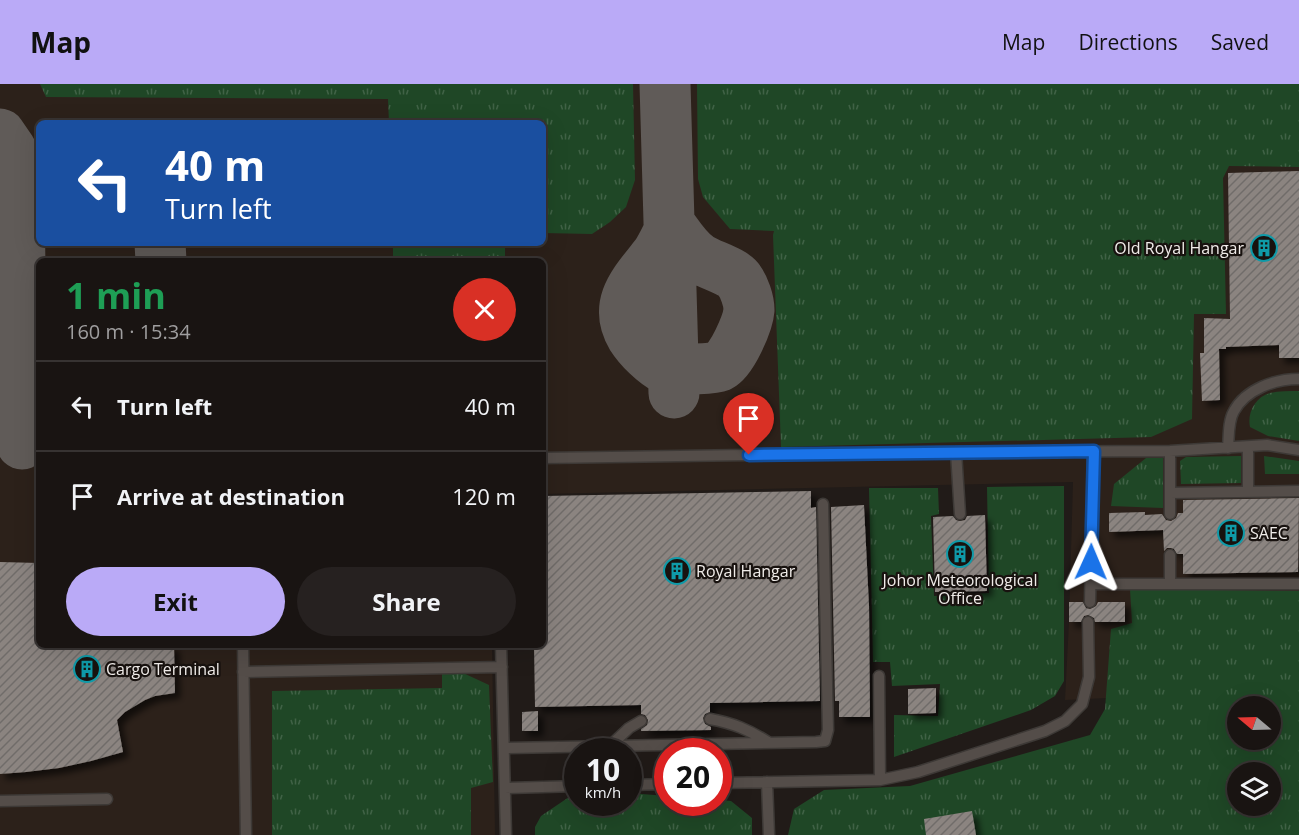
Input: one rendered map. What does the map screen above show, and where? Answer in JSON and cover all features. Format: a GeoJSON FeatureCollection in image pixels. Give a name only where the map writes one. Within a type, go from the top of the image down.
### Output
{"type":"FeatureCollection","features":[{"type":"Feature","properties":{"kind":"lane"},"geometry":{"type":"LineString","coordinates":[[1228,448],[1233,411],[1244,399],[1263,386],[1299,379]]}},
{"type":"Feature","properties":{"kind":"lane"},"geometry":{"type":"LineString","coordinates":[[546,458],[1170,451],[1267,445],[1299,450]]}},
{"type":"Feature","properties":{"kind":"lane"},"geometry":{"type":"LineString","coordinates":[[1248,447],[1248,492]]}},
{"type":"Feature","properties":{"kind":"lane"},"geometry":{"type":"LineString","coordinates":[[1090,602],[1094,451]]}},
{"type":"Feature","properties":{"kind":"lane"},"geometry":{"type":"LineString","coordinates":[[1170,451],[1170,514]]}},
{"type":"Feature","properties":{"kind":"lane"},"geometry":{"type":"LineString","coordinates":[[956,452],[960,514]]}},
{"type":"Feature","properties":{"kind":"lane"},"geometry":{"type":"LineString","coordinates":[[1170,493],[1299,491]]}},
{"type":"Feature","properties":{"kind":"lane"},"geometry":{"type":"LineString","coordinates":[[642,745],[825,741],[828,730],[823,504]]}},
{"type":"Feature","properties":{"kind":"lane"},"geometry":{"type":"LineString","coordinates":[[1170,555],[1170,584]]}},
{"type":"Feature","properties":{"kind":"lane"},"geometry":{"type":"LineString","coordinates":[[1090,584],[1299,584]]}},
{"type":"Feature","properties":{"kind":"lane"},"geometry":{"type":"LineString","coordinates":[[732,783],[880,780],[918,772],[1045,731],[1065,721],[1082,704],[1089,677],[1088,622]]}},
{"type":"Feature","properties":{"kind":"lane"},"geometry":{"type":"LineString","coordinates":[[243,648],[246,835]]}},
{"type":"Feature","properties":{"kind":"lane"},"geometry":{"type":"LineString","coordinates":[[501,648],[506,835]]}},
{"type":"Feature","properties":{"kind":"lane"},"geometry":{"type":"LineString","coordinates":[[243,672],[502,667]]}},
{"type":"Feature","properties":{"kind":"lane"},"geometry":{"type":"LineString","coordinates":[[879,676],[880,780]]}},
{"type":"Feature","properties":{"kind":"lane"},"geometry":{"type":"LineString","coordinates":[[710,719],[747,729],[770,743]]}},
{"type":"Feature","properties":{"kind":"lane"},"geometry":{"type":"LineString","coordinates":[[618,738],[641,721]]}},
{"type":"Feature","properties":{"kind":"lane"},"geometry":{"type":"LineString","coordinates":[[504,748],[564,747]]}},
{"type":"Feature","properties":{"kind":"lane"},"geometry":{"type":"LineString","coordinates":[[766,782],[769,835]]}},
{"type":"Feature","properties":{"kind":"lane"},"geometry":{"type":"LineString","coordinates":[[505,788],[564,786]]}},
{"type":"Feature","properties":{"kind":"lane"},"geometry":{"type":"LineString","coordinates":[[0,801],[107,799]]}},
{"type":"Feature","properties":{"kind":"shaded area"},"geometry":{"type":"Polygon","coordinates":[[[0,84],[1299,84],[1299,689],[1065,700],[1073,482],[546,494],[546,258],[36,258],[36,648],[492,648],[495,835],[0,835],[0,84]]]}},
{"type":"Feature","properties":{"kind":"green space"},"geometry":{"type":"Polygon","coordinates":[[[40,84],[633,84],[635,180],[626,207],[592,234],[546,233],[546,120],[389,120],[388,99],[46,97],[40,84]]]}},
{"type":"Feature","properties":{"kind":"green space"},"geometry":{"type":"Polygon","coordinates":[[[697,84],[1299,84],[1299,167],[1229,166],[1223,178],[1226,314],[1194,314],[1192,419],[1151,437],[781,447],[774,231],[730,229],[703,197],[698,179],[697,84]]]}},
{"type":"Feature","properties":{"kind":"green space"},"geometry":{"type":"Polygon","coordinates":[[[393,246],[505,246],[505,258],[393,258],[393,246]]]}},
{"type":"Feature","properties":{"kind":"green space"},"geometry":{"type":"Polygon","coordinates":[[[1299,391],[1299,441],[1268,436],[1250,427],[1251,411],[1260,398],[1273,392],[1299,391]]]}},
{"type":"Feature","properties":{"kind":"green space"},"geometry":{"type":"Polygon","coordinates":[[[1241,456],[1241,483],[1181,484],[1180,461],[1186,457],[1241,456]]]}},
{"type":"Feature","properties":{"kind":"green space"},"geometry":{"type":"Polygon","coordinates":[[[1264,456],[1299,461],[1299,474],[1265,474],[1264,456]]]}},
{"type":"Feature","properties":{"kind":"green space"},"geometry":{"type":"Polygon","coordinates":[[[1146,458],[1163,458],[1163,508],[1111,506],[1114,484],[1146,458]]]}},
{"type":"Feature","properties":{"kind":"green space"},"geometry":{"type":"Polygon","coordinates":[[[1064,486],[1064,681],[1055,696],[1031,710],[894,757],[894,715],[938,716],[940,684],[892,686],[890,662],[873,662],[869,488],[938,488],[939,514],[931,516],[934,596],[989,593],[987,487],[1064,486]]]}},
{"type":"Feature","properties":{"kind":"green space"},"geometry":{"type":"Polygon","coordinates":[[[1130,589],[1299,591],[1299,835],[788,835],[794,809],[824,790],[910,786],[1090,735],[1105,709],[1111,629],[1132,623],[1130,589]]]}},
{"type":"Feature","properties":{"kind":"green space"},"geometry":{"type":"Polygon","coordinates":[[[442,672],[461,672],[489,685],[493,782],[471,788],[471,835],[272,835],[272,691],[442,688],[442,672]]]}},
{"type":"Feature","properties":{"kind":"green space"},"geometry":{"type":"Polygon","coordinates":[[[642,794],[654,795],[654,816],[732,816],[732,802],[752,818],[752,835],[535,835],[535,827],[541,816],[564,800],[564,816],[642,816],[642,794]]]}},
{"type":"Feature","properties":{"kind":"building","name":"Old Royal Hangar"},"geometry":{"type":"Polygon","coordinates":[[[1299,171],[1299,358],[1279,358],[1279,345],[1219,349],[1220,400],[1202,401],[1200,353],[1204,353],[1204,318],[1230,319],[1228,173],[1299,171]]]}},
{"type":"Feature","properties":{"kind":"building","name":"Royal Hangar"},"geometry":{"type":"Polygon","coordinates":[[[811,491],[811,508],[816,507],[820,701],[710,703],[710,712],[703,718],[711,730],[641,731],[647,725],[648,720],[645,715],[641,714],[641,705],[535,707],[534,648],[546,648],[546,496],[811,491]]]}},
{"type":"Feature","properties":{"kind":"building","name":"SAEC"},"geometry":{"type":"Polygon","coordinates":[[[1299,498],[1298,572],[1183,574],[1183,554],[1177,554],[1171,548],[1164,551],[1163,530],[1109,532],[1109,513],[1162,514],[1166,520],[1171,521],[1178,513],[1183,513],[1183,500],[1299,498]]]}},
{"type":"Feature","properties":{"kind":"building"},"geometry":{"type":"Polygon","coordinates":[[[864,505],[869,606],[870,717],[839,717],[839,701],[835,701],[831,507],[864,505]]]}},
{"type":"Feature","properties":{"kind":"building","name":"Johor Meteorological Office"},"geometry":{"type":"Polygon","coordinates":[[[985,515],[987,591],[935,592],[933,517],[953,516],[960,521],[965,520],[967,516],[985,515]]]}},
{"type":"Feature","properties":{"kind":"building","name":"Cargo Terminal"},"geometry":{"type":"Polygon","coordinates":[[[0,562],[36,563],[36,648],[174,648],[175,693],[145,700],[125,712],[117,720],[123,752],[59,768],[0,774],[0,562]]]}},
{"type":"Feature","properties":{"kind":"building"},"geometry":{"type":"Polygon","coordinates":[[[1069,602],[1083,602],[1086,608],[1090,609],[1098,602],[1125,602],[1125,622],[1095,622],[1094,618],[1088,615],[1084,616],[1081,622],[1069,622],[1069,602]]]}},
{"type":"Feature","properties":{"kind":"building"},"geometry":{"type":"Polygon","coordinates":[[[936,688],[936,713],[908,714],[908,689],[936,688]]]}},
{"type":"Feature","properties":{"kind":"building"},"geometry":{"type":"Polygon","coordinates":[[[538,711],[538,731],[522,731],[522,712],[538,711]]]}},
{"type":"Feature","properties":{"kind":"building"},"geometry":{"type":"Polygon","coordinates":[[[972,811],[976,835],[926,835],[924,819],[972,811]]]}},
{"type":"Feature","properties":{"kind":"taxiway"},"geometry":{"type":"LineString","coordinates":[[665,84],[674,393]]}},
{"type":"Feature","properties":{"kind":"taxiway"},"geometry":{"type":"LineString","coordinates":[[0,134],[11,150],[19,185],[22,444]]}},
{"type":"Feature","properties":{"kind":"taxiway"},"geometry":{"type":"LineString","coordinates":[[669,223],[682,242],[694,254],[703,261],[736,277],[746,294],[749,310],[746,323],[739,341],[720,366],[702,369],[666,369],[643,350],[626,325],[624,314],[629,293],[658,252],[669,231]]}},
{"type":"Feature","properties":{"kind":"taxiway"},"geometry":{"type":"LineString","coordinates":[[160,246],[161,258]]}},
{"type":"Feature","properties":{"kind":"place","name":"Old Royal Hangar"},"geometry":{"type":"Point","coordinates":[1264,248]}},
{"type":"Feature","properties":{"kind":"place","name":"SAEC"},"geometry":{"type":"Point","coordinates":[1231,533]}},
{"type":"Feature","properties":{"kind":"place","name":"Johor Meteorological Office"},"geometry":{"type":"Point","coordinates":[960,554]}},
{"type":"Feature","properties":{"kind":"place","name":"Royal Hangar"},"geometry":{"type":"Point","coordinates":[677,571]}},
{"type":"Feature","properties":{"kind":"place","name":"Cargo Terminal"},"geometry":{"type":"Point","coordinates":[87,669]}},
{"type":"Feature","properties":{"kind":"route"},"geometry":{"type":"LineString","coordinates":[[749,455],[1094,451],[1091,562]]}}]}
